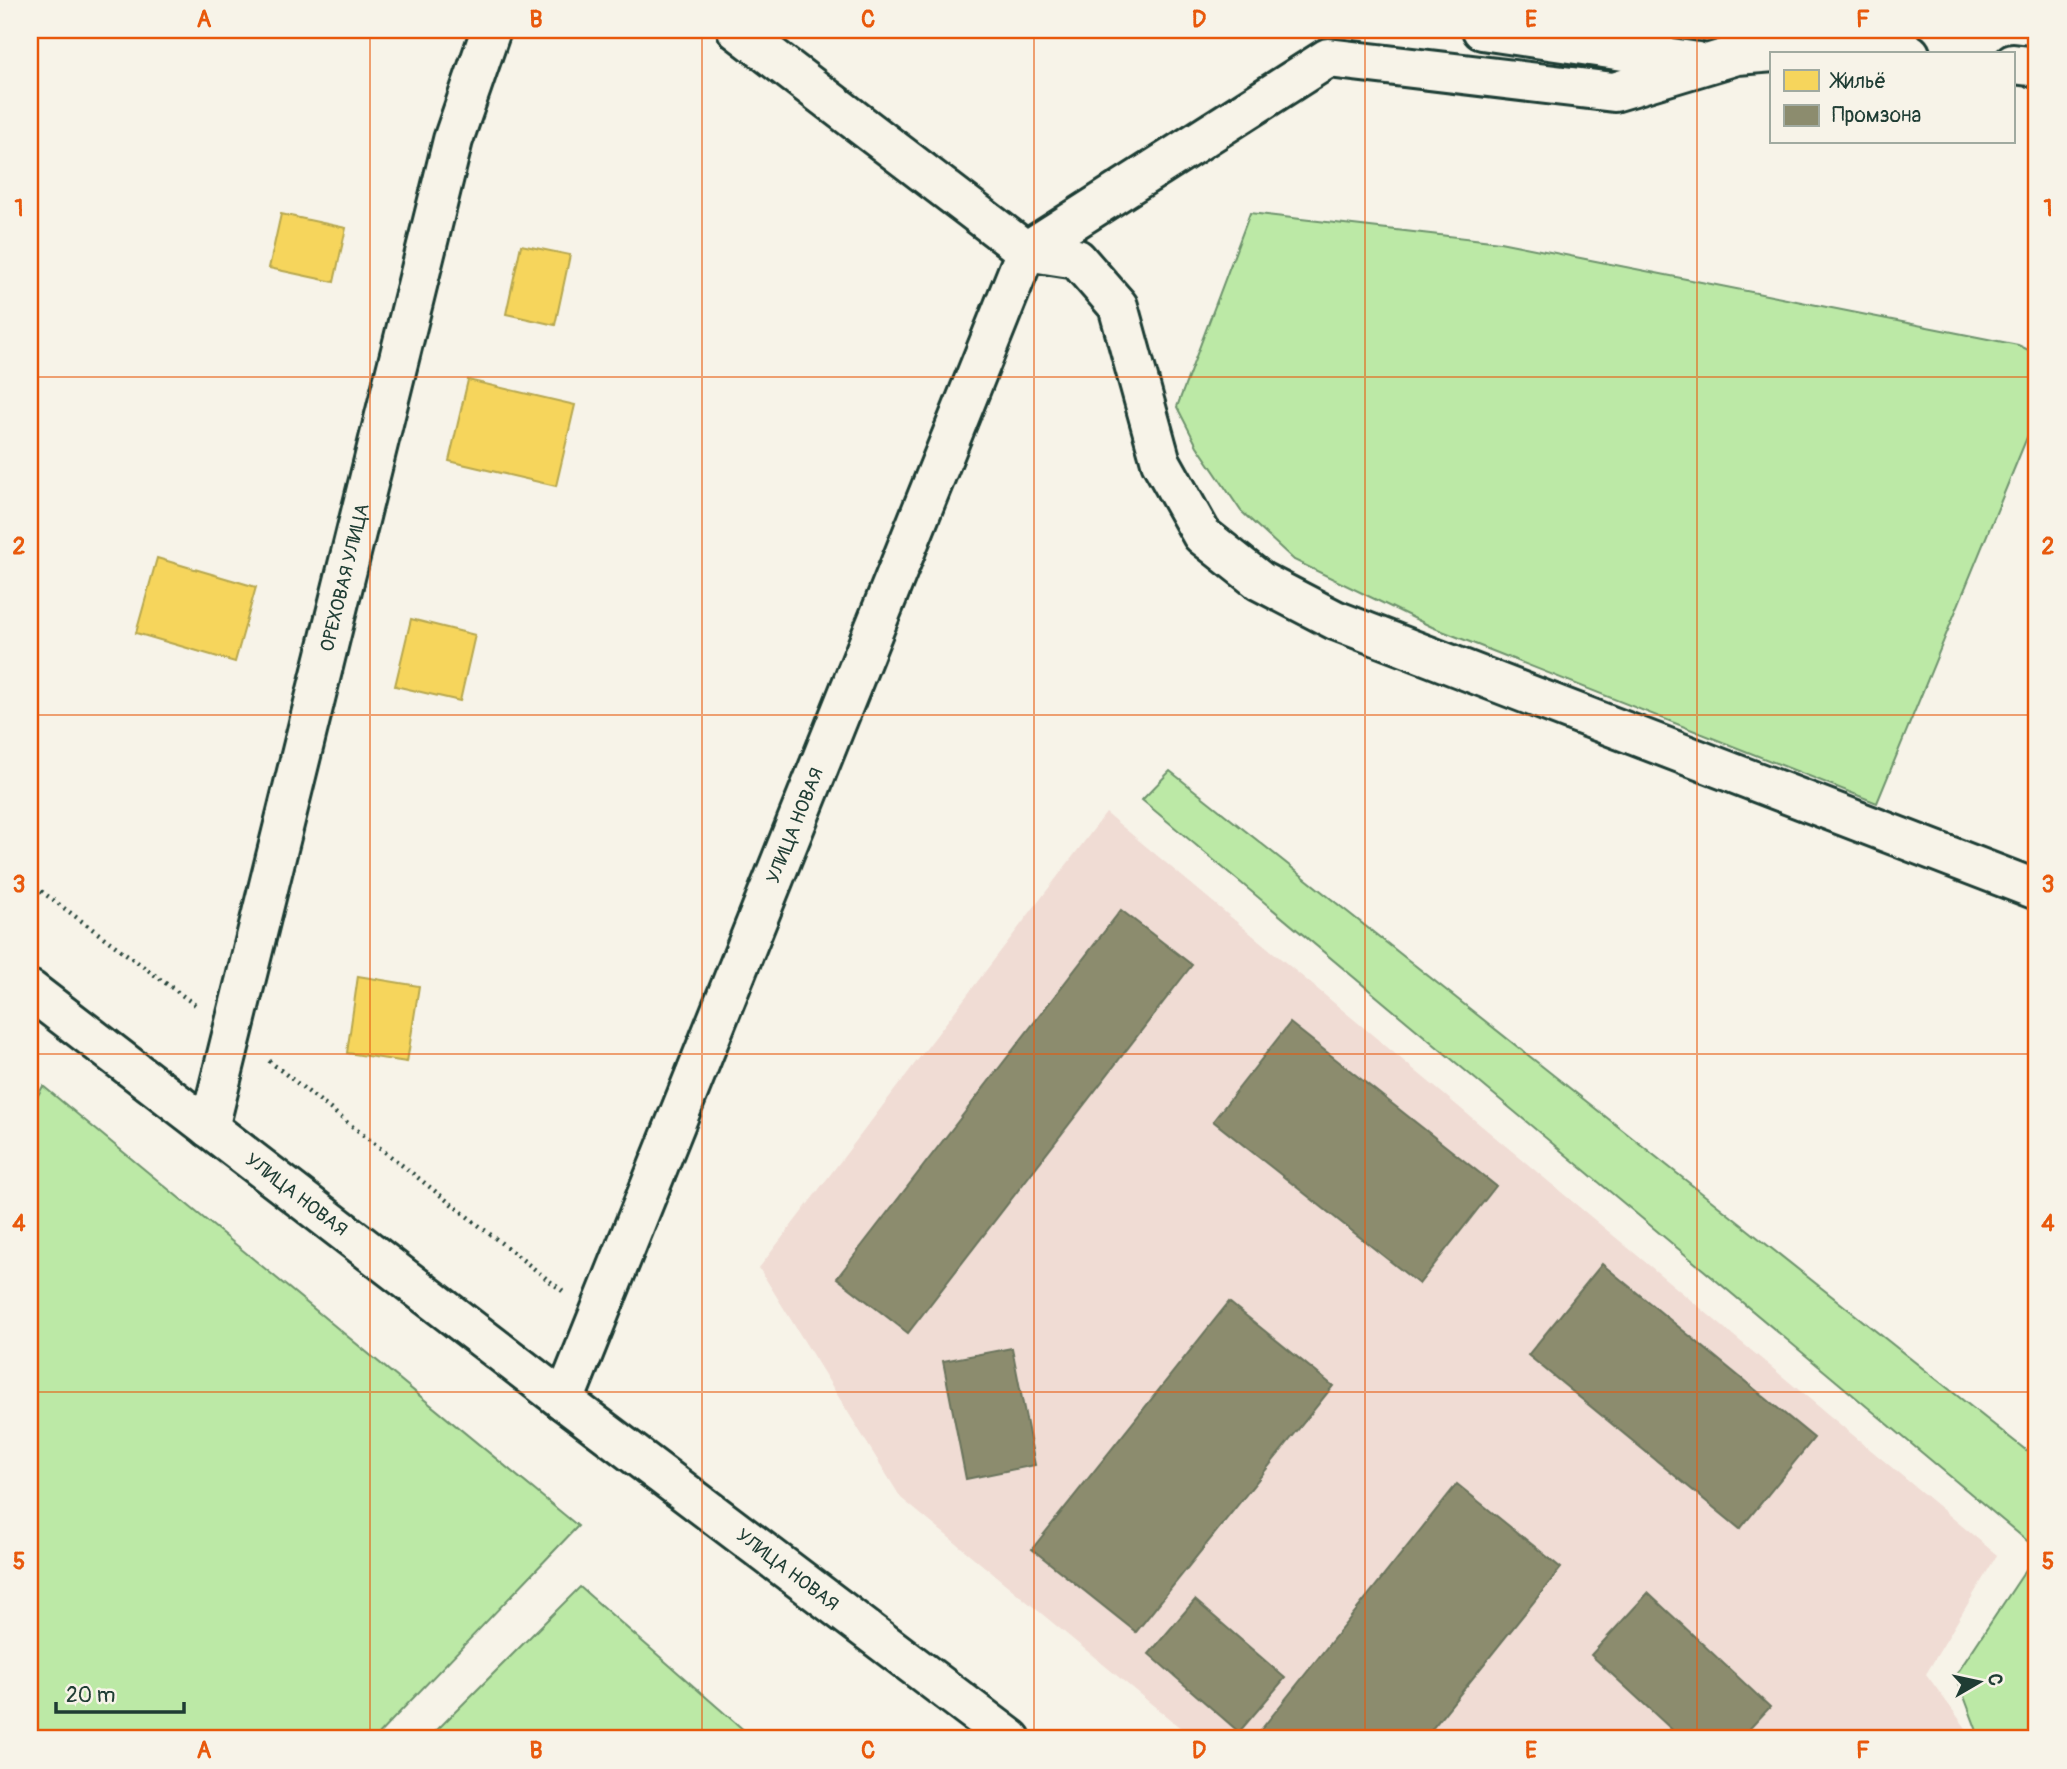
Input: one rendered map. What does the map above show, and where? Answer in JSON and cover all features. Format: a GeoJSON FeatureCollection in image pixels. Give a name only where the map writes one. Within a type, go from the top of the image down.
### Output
{"type":"FeatureCollection","features":[{"type":"Feature","properties":{"kind":"street","name":"ОРЕХОВАЯ УЛИЦА"},"geometry":{"type":"LineString","coordinates":[[209,1128],[453,140],[491,30]]}},
{"type":"Feature","properties":{"kind":"street"},"geometry":{"type":"LineString","coordinates":[[737,30],[1026,251],[1077,259],[1118,306],[1161,462],[1202,535],[1259,580],[1335,620],[2037,890]]}},
{"type":"Feature","properties":{"kind":"street"},"geometry":{"type":"LineString","coordinates":[[1482,30],[1710,64]]}},
{"type":"Feature","properties":{"kind":"street"},"geometry":{"type":"LineString","coordinates":[[1775,52],[1839,47],[1890,52]]}},
{"type":"Feature","properties":{"kind":"street"},"geometry":{"type":"LineString","coordinates":[[1026,251],[1328,58],[1614,92],[1737,55],[1770,52]]}},
{"type":"Feature","properties":{"kind":"street"},"geometry":{"type":"LineString","coordinates":[[2014,65],[2037,67]]}},
{"type":"Feature","properties":{"kind":"street","name":"УЛИЦА НОВАЯ"},"geometry":{"type":"LineString","coordinates":[[564,1401],[1026,251]]}},
{"type":"Feature","properties":{"kind":"street","name":"УЛИЦА НОВАЯ"},"geometry":{"type":"LineString","coordinates":[[30,990],[564,1401],[1011,1739]]}},
{"type":"Feature","properties":{"kind":"path"},"geometry":{"type":"LineString","coordinates":[[30,883],[232,1033],[598,1318]]}},
{"type":"Feature","properties":{"kind":"shaded area"},"geometry":{"type":"Polygon","coordinates":[[[1106,813],[1997,1555],[1926,1674],[1974,1739],[1194,1739],[901,1498],[759,1268],[1106,813]]]}},
{"type":"Feature","properties":{"kind":"green space"},"geometry":{"type":"Polygon","coordinates":[[[1250,213],[1500,242],[2018,345],[2037,354],[2037,413],[1877,803],[1432,627],[1294,560],[1241,511],[1197,446],[1177,407],[1250,213]]]}},
{"type":"Feature","properties":{"kind":"green space"},"geometry":{"type":"Polygon","coordinates":[[[1170,771],[2037,1459],[2037,1549],[1142,800],[1170,771]]]}},
{"type":"Feature","properties":{"kind":"green space"},"geometry":{"type":"Polygon","coordinates":[[[43,1086],[578,1526],[374,1739],[30,1739],[30,1110],[43,1086]]]}},
{"type":"Feature","properties":{"kind":"green space"},"geometry":{"type":"Polygon","coordinates":[[[2037,1553],[2037,1739],[1980,1739],[1956,1675],[2037,1553]]]}},
{"type":"Feature","properties":{"kind":"green space"},"geometry":{"type":"Polygon","coordinates":[[[580,1587],[754,1739],[428,1739],[580,1587]]]}},
{"type":"Feature","properties":{"kind":"building: Жильё"},"geometry":{"type":"Polygon","coordinates":[[[281,214],[346,228],[334,282],[269,268],[281,214]]]}},
{"type":"Feature","properties":{"kind":"building: Жильё"},"geometry":{"type":"Polygon","coordinates":[[[521,245],[570,255],[555,325],[506,314],[521,245]]]}},
{"type":"Feature","properties":{"kind":"building: Жильё"},"geometry":{"type":"Polygon","coordinates":[[[468,380],[575,405],[556,486],[449,461],[468,380]]]}},
{"type":"Feature","properties":{"kind":"building: Жильё"},"geometry":{"type":"Polygon","coordinates":[[[157,558],[256,587],[235,662],[136,633],[157,558]]]}},
{"type":"Feature","properties":{"kind":"building: Жильё"},"geometry":{"type":"Polygon","coordinates":[[[411,619],[475,635],[460,701],[395,686],[411,619]]]}},
{"type":"Feature","properties":{"kind":"building: Жильё"},"geometry":{"type":"Polygon","coordinates":[[[358,976],[419,986],[407,1062],[347,1053],[358,976]]]}},
{"type":"Feature","properties":{"kind":"building: Промзона"},"geometry":{"type":"Polygon","coordinates":[[[1121,910],[1192,965],[908,1333],[837,1278],[1121,910]]]}},
{"type":"Feature","properties":{"kind":"building: Промзона"},"geometry":{"type":"Polygon","coordinates":[[[1290,1023],[1496,1186],[1419,1284],[1213,1121],[1290,1023]]]}},
{"type":"Feature","properties":{"kind":"building: Промзона"},"geometry":{"type":"Polygon","coordinates":[[[1602,1264],[1814,1438],[1740,1529],[1528,1355],[1602,1264]]]}},
{"type":"Feature","properties":{"kind":"building: Промзона"},"geometry":{"type":"Polygon","coordinates":[[[1229,1302],[1333,1386],[1136,1632],[1032,1549],[1229,1302]]]}},
{"type":"Feature","properties":{"kind":"building: Промзона"},"geometry":{"type":"Polygon","coordinates":[[[1012,1348],[1035,1465],[966,1479],[943,1361],[1012,1348]]]}},
{"type":"Feature","properties":{"kind":"building: Промзона"},"geometry":{"type":"Polygon","coordinates":[[[1457,1484],[1561,1568],[1424,1739],[1270,1739],[1260,1731],[1457,1484]]]}},
{"type":"Feature","properties":{"kind":"building: Промзона"},"geometry":{"type":"Polygon","coordinates":[[[1648,1593],[1770,1707],[1740,1739],[1682,1739],[1591,1655],[1648,1593]]]}},
{"type":"Feature","properties":{"kind":"building: Промзона"},"geometry":{"type":"Polygon","coordinates":[[[1195,1600],[1285,1678],[1239,1732],[1149,1654],[1195,1600]]]}}]}
